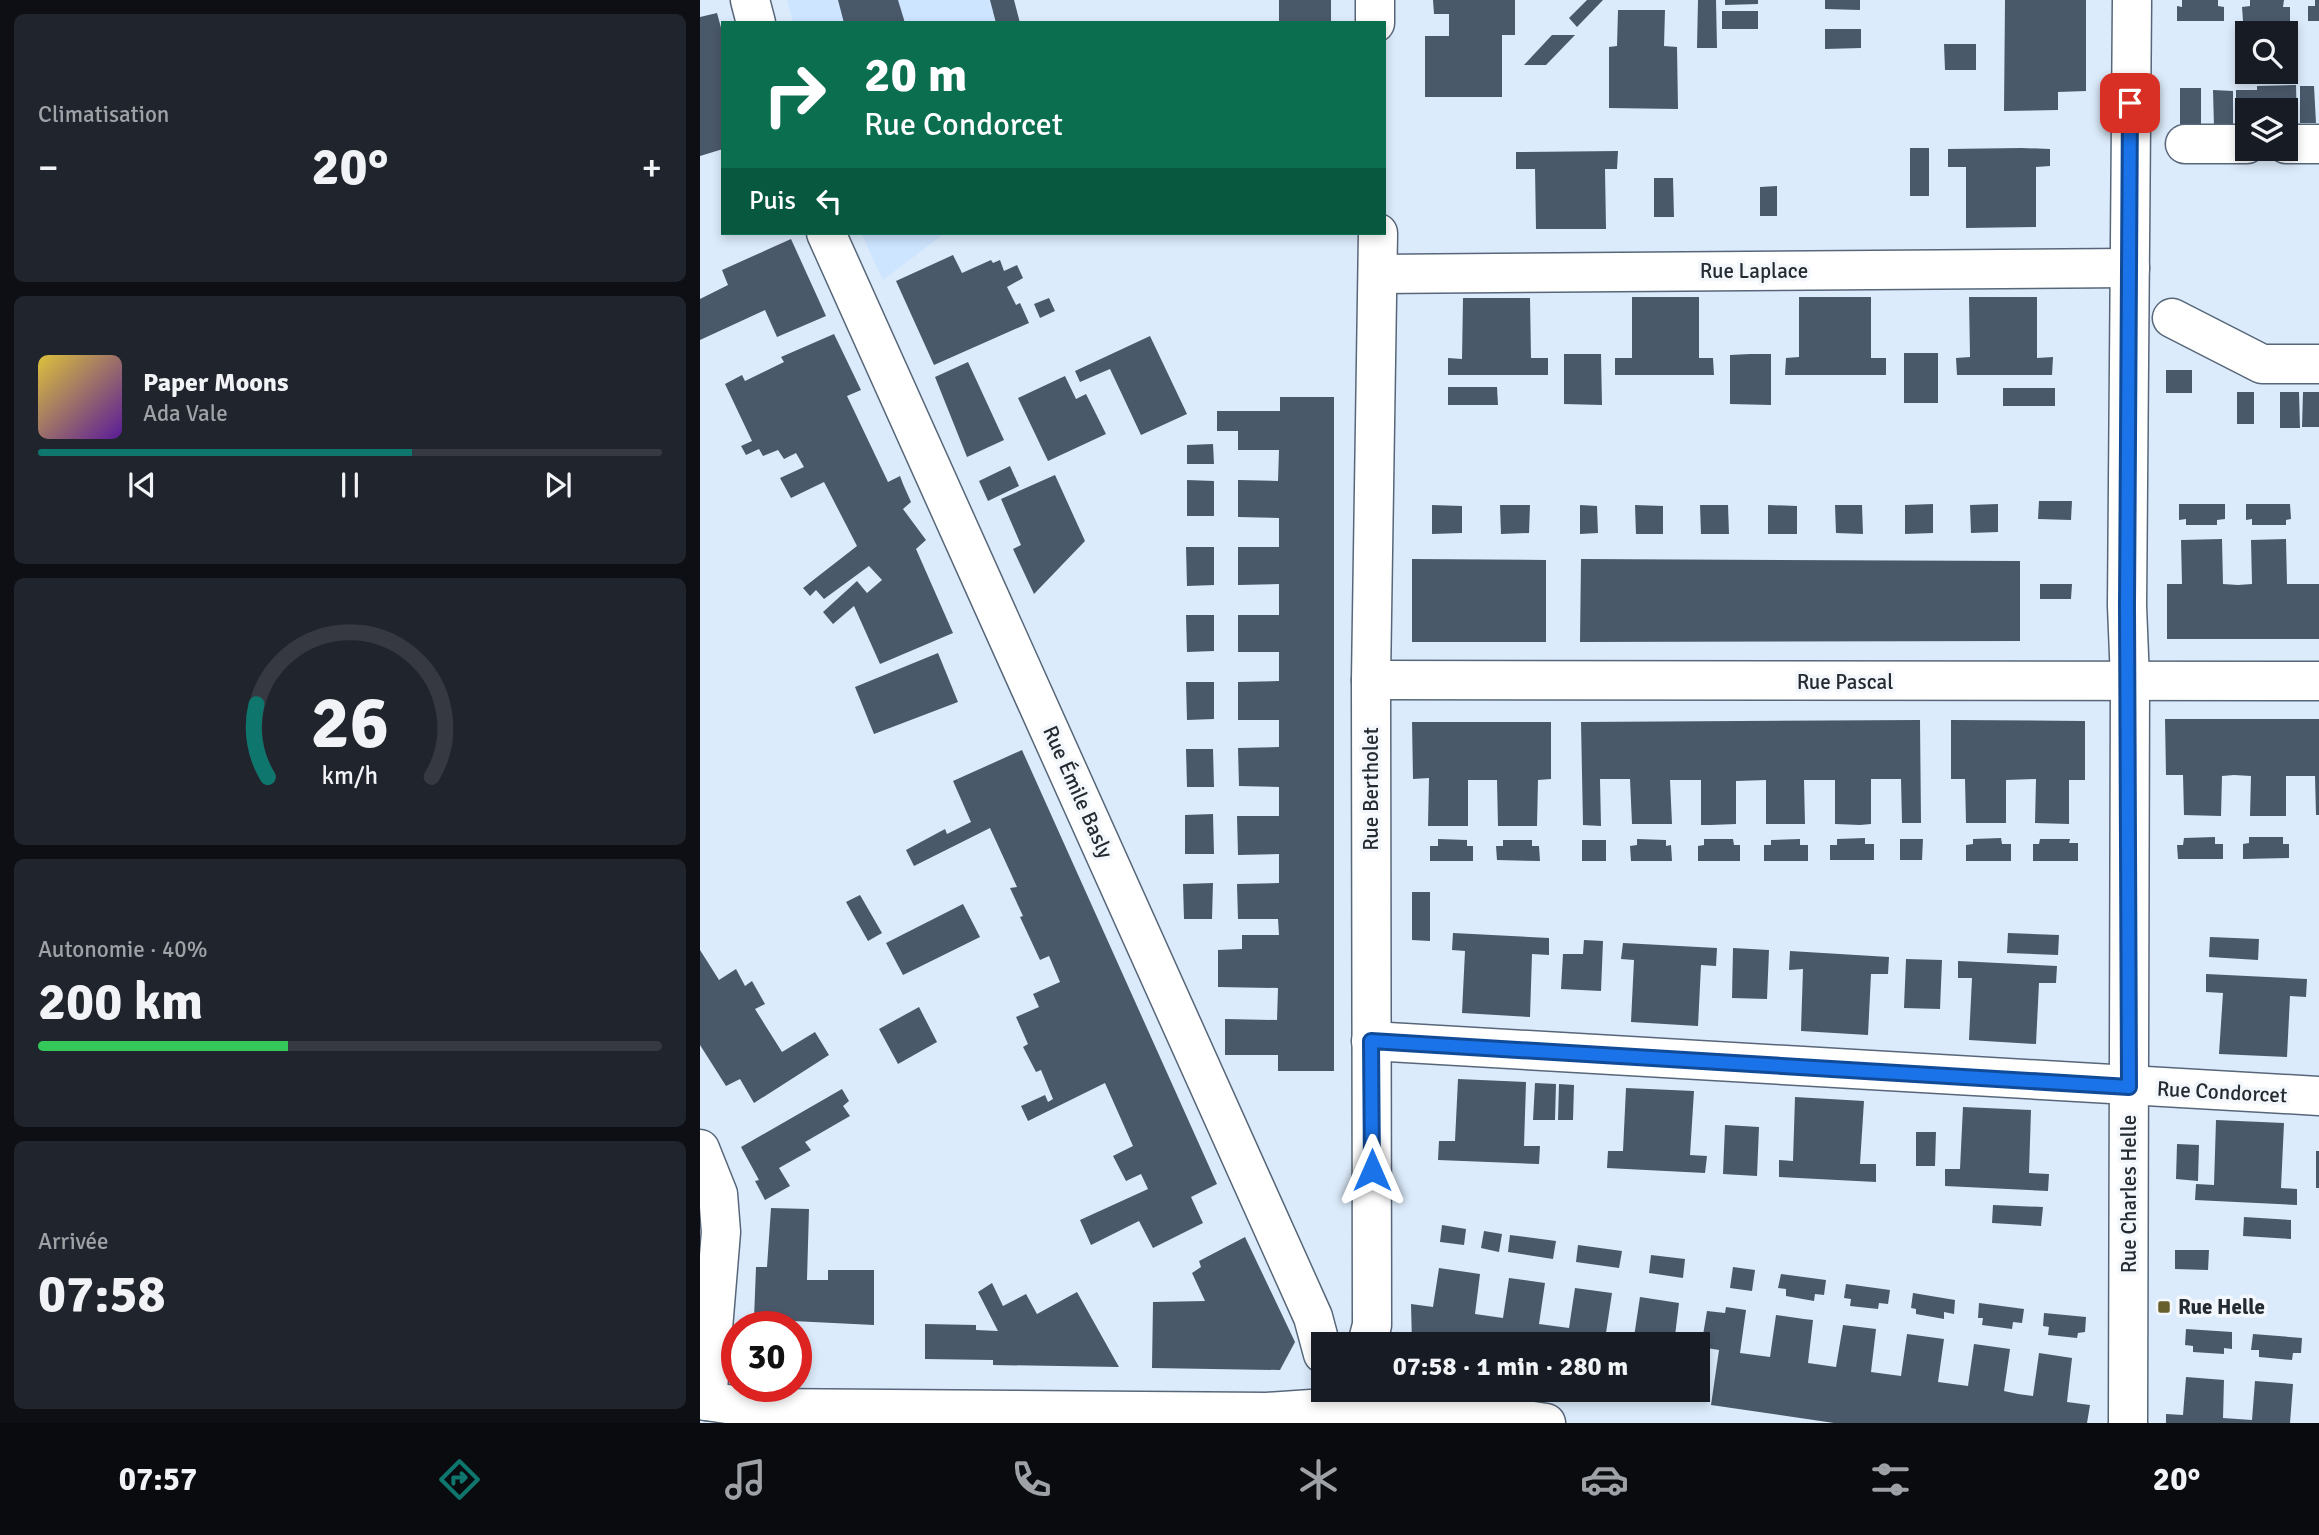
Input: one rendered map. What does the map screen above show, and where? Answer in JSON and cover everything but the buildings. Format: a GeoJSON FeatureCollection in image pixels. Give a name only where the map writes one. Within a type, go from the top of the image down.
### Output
{"type":"FeatureCollection","features":[{"type":"Feature","properties":{"kind":"street"},"geometry":{"type":"LineString","coordinates":[[750,0],[755,21]]}},
{"type":"Feature","properties":{"kind":"street"},"geometry":{"type":"LineString","coordinates":[[1375,0],[1375,21]]}},
{"type":"Feature","properties":{"kind":"street","name":"Rue Charles Helle"},"geometry":{"type":"LineString","coordinates":[[2128,1423],[2130,680],[2127,606],[2132,0]]}},
{"type":"Feature","properties":{"kind":"street"},"geometry":{"type":"LineString","coordinates":[[2185,144],[2235,144]]}},
{"type":"Feature","properties":{"kind":"street"},"geometry":{"type":"LineString","coordinates":[[2298,144],[2319,144]]}},
{"type":"Feature","properties":{"kind":"street","name":"Rue Émile Basly"},"geometry":{"type":"LineString","coordinates":[[827,235],[1313,1317],[1317,1332]]}},
{"type":"Feature","properties":{"kind":"street","name":"Rue Bertholet"},"geometry":{"type":"LineString","coordinates":[[1370,1332],[1371,680],[1378,235]]}},
{"type":"Feature","properties":{"kind":"street","name":"Rue Laplace"},"geometry":{"type":"LineString","coordinates":[[1378,274],[2130,268]]}},
{"type":"Feature","properties":{"kind":"street"},"geometry":{"type":"LineString","coordinates":[[2172,318],[2262,363],[2319,364]]}},
{"type":"Feature","properties":{"kind":"street","name":"Rue Pascal"},"geometry":{"type":"LineString","coordinates":[[1371,680],[2319,681]]}},
{"type":"Feature","properties":{"kind":"street","name":"Rue Condorcet"},"geometry":{"type":"LineString","coordinates":[[1371,1041],[2319,1096]]}},
{"type":"Feature","properties":{"kind":"street"},"geometry":{"type":"LineString","coordinates":[[700,1149],[718,1194],[721,1232],[703,1401],[782,1408],[1267,1412],[1340,1402],[1433,1406],[1546,1423]]}},
{"type":"Feature","properties":{"kind":"shaded area"},"geometry":{"type":"Polygon","coordinates":[[[787,0],[1014,0],[1019,21],[792,21],[787,0]]]}},
{"type":"Feature","properties":{"kind":"shaded area"},"geometry":{"type":"Polygon","coordinates":[[[862,235],[942,235],[883,280],[862,235]]]}},
{"type":"Feature","properties":{"kind":"place","name":"Rue Helle"},"geometry":{"type":"Point","coordinates":[2164,1307]}},
{"type":"Feature","properties":{"kind":"route"},"geometry":{"type":"LineString","coordinates":[[1372,1170],[1371,1041],[2129,1087],[2130,680],[2127,606],[2130,103]]}}]}
